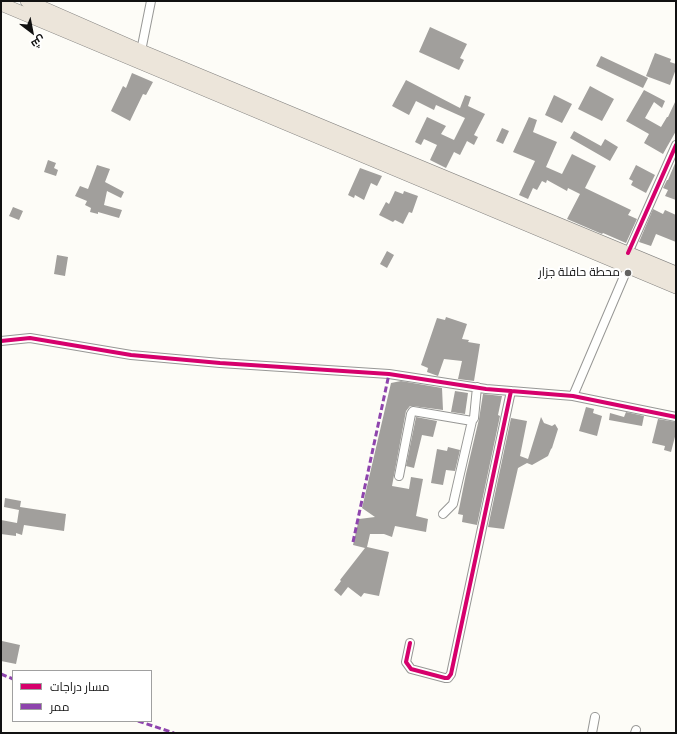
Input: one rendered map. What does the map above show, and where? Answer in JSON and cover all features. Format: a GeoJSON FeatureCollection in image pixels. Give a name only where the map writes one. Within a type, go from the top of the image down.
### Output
{"type":"FeatureCollection","features":[{"type":"Feature","properties":{"kind":"highway"},"geometry":{"type":"LineString","coordinates":[[27,1],[141,51],[676,273]]}},
{"type":"Feature","properties":{"kind":"highway"},"geometry":{"type":"LineString","coordinates":[[1,4],[676,287]]}},
{"type":"Feature","properties":{"kind":"street"},"geometry":{"type":"LineString","coordinates":[[141,51],[151,1]]}},
{"type":"Feature","properties":{"kind":"street"},"geometry":{"type":"LineString","coordinates":[[628,252],[676,145]]}},
{"type":"Feature","properties":{"kind":"street"},"geometry":{"type":"LineString","coordinates":[[574,396],[628,267]]}},
{"type":"Feature","properties":{"kind":"street"},"geometry":{"type":"LineString","coordinates":[[1,341],[30,338],[131,355],[220,363],[389,374],[477,387],[574,396],[676,417]]}},
{"type":"Feature","properties":{"kind":"street"},"geometry":{"type":"LineString","coordinates":[[443,514],[452,504],[474,418],[477,387]]}},
{"type":"Feature","properties":{"kind":"street"},"geometry":{"type":"LineString","coordinates":[[410,643],[406,662],[411,669],[448,678],[451,674],[511,390]]}},
{"type":"Feature","properties":{"kind":"street"},"geometry":{"type":"LineString","coordinates":[[399,476],[411,414],[413,411],[472,421]]}},
{"type":"Feature","properties":{"kind":"street"},"geometry":{"type":"LineString","coordinates":[[592,733],[595,717]]}},
{"type":"Feature","properties":{"kind":"building"},"geometry":{"type":"Polygon","coordinates":[[[430,27],[467,44],[460,58],[464,60],[459,70],[419,52],[430,27]]]}},
{"type":"Feature","properties":{"kind":"building"},"geometry":{"type":"Polygon","coordinates":[[[655,53],[671,59],[670,62],[676,64],[676,69],[670,85],[646,76],[655,53]]]}},
{"type":"Feature","properties":{"kind":"building"},"geometry":{"type":"Polygon","coordinates":[[[601,56],[648,78],[643,88],[596,66],[601,56]]]}},
{"type":"Feature","properties":{"kind":"building"},"geometry":{"type":"Polygon","coordinates":[[[132,73],[153,82],[146,95],[143,94],[130,121],[111,111],[123,86],[126,88],[132,73]]]}},
{"type":"Feature","properties":{"kind":"building"},"geometry":{"type":"Polygon","coordinates":[[[406,80],[460,108],[465,95],[471,97],[468,106],[485,114],[474,135],[478,137],[474,145],[467,141],[460,155],[454,152],[446,168],[430,160],[437,145],[424,139],[421,145],[415,142],[427,117],[446,126],[441,134],[454,140],[465,118],[436,105],[434,110],[416,101],[409,115],[392,106],[406,80]]]}},
{"type":"Feature","properties":{"kind":"building"},"geometry":{"type":"Polygon","coordinates":[[[590,86],[614,99],[602,121],[578,109],[590,86]]]}},
{"type":"Feature","properties":{"kind":"building"},"geometry":{"type":"Polygon","coordinates":[[[644,90],[665,101],[662,108],[654,102],[645,118],[661,127],[668,117],[676,100],[676,131],[663,154],[644,143],[649,134],[626,121],[644,90]]]}},
{"type":"Feature","properties":{"kind":"building"},"geometry":{"type":"Polygon","coordinates":[[[554,95],[572,104],[562,123],[545,115],[554,95]]]}},
{"type":"Feature","properties":{"kind":"building"},"geometry":{"type":"Polygon","coordinates":[[[529,117],[537,120],[533,132],[557,142],[546,167],[562,174],[572,154],[596,166],[585,188],[631,210],[628,215],[637,219],[626,243],[567,219],[580,194],[568,188],[567,191],[547,180],[546,183],[542,181],[537,190],[533,188],[528,199],[519,195],[535,161],[513,152],[529,117]]]}},
{"type":"Feature","properties":{"kind":"building"},"geometry":{"type":"Polygon","coordinates":[[[502,128],[509,131],[503,144],[496,141],[502,128]]]}},
{"type":"Feature","properties":{"kind":"building"},"geometry":{"type":"Polygon","coordinates":[[[574,131],[601,146],[605,139],[618,147],[610,161],[570,138],[574,131]]]}},
{"type":"Feature","properties":{"kind":"building"},"geometry":{"type":"Polygon","coordinates":[[[48,160],[56,163],[54,168],[58,170],[56,176],[44,172],[48,160]]]}},
{"type":"Feature","properties":{"kind":"building"},"geometry":{"type":"Polygon","coordinates":[[[676,161],[676,200],[665,196],[668,190],[663,188],[676,161]]]}},
{"type":"Feature","properties":{"kind":"building"},"geometry":{"type":"Polygon","coordinates":[[[97,165],[110,169],[105,182],[124,192],[121,198],[107,191],[104,205],[122,210],[119,218],[98,212],[98,214],[90,212],[91,208],[85,205],[87,201],[75,196],[80,186],[88,189],[97,165]]]}},
{"type":"Feature","properties":{"kind":"building"},"geometry":{"type":"Polygon","coordinates":[[[636,165],[655,175],[646,193],[631,185],[633,181],[629,179],[636,165]]]}},
{"type":"Feature","properties":{"kind":"building"},"geometry":{"type":"Polygon","coordinates":[[[360,168],[382,176],[377,186],[371,183],[364,200],[355,195],[354,198],[348,195],[360,168]]]}},
{"type":"Feature","properties":{"kind":"building"},"geometry":{"type":"Polygon","coordinates":[[[395,191],[403,194],[404,191],[418,196],[412,213],[409,212],[403,224],[395,220],[393,222],[379,215],[386,202],[389,204],[395,191]]]}},
{"type":"Feature","properties":{"kind":"building"},"geometry":{"type":"Polygon","coordinates":[[[13,207],[23,211],[19,220],[9,216],[13,207]]]}},
{"type":"Feature","properties":{"kind":"building"},"geometry":{"type":"Polygon","coordinates":[[[653,209],[663,214],[665,210],[676,215],[676,242],[656,234],[651,246],[639,242],[653,209]]]}},
{"type":"Feature","properties":{"kind":"building"},"geometry":{"type":"Polygon","coordinates":[[[387,251],[394,255],[387,268],[380,264],[387,251]]]}},
{"type":"Feature","properties":{"kind":"building"},"geometry":{"type":"Polygon","coordinates":[[[57,255],[68,257],[65,276],[54,274],[57,255]]]}},
{"type":"Feature","properties":{"kind":"building"},"geometry":{"type":"Polygon","coordinates":[[[446,317],[467,324],[462,339],[469,340],[468,342],[480,344],[474,381],[458,379],[462,361],[444,359],[438,376],[427,372],[428,368],[421,365],[437,318],[445,320],[446,317]]]}},
{"type":"Feature","properties":{"kind":"building"},"geometry":{"type":"Polygon","coordinates":[[[401,381],[442,388],[443,410],[410,406],[406,411],[392,486],[409,489],[411,477],[423,479],[416,516],[428,519],[426,532],[395,526],[392,537],[384,534],[370,534],[367,547],[389,552],[379,596],[364,593],[361,597],[348,587],[341,596],[334,590],[365,548],[353,545],[359,519],[375,517],[362,508],[391,383],[401,381]]]}},
{"type":"Feature","properties":{"kind":"building"},"geometry":{"type":"Polygon","coordinates":[[[455,391],[468,393],[465,414],[451,412],[455,391]]]}},
{"type":"Feature","properties":{"kind":"building"},"geometry":{"type":"Polygon","coordinates":[[[483,394],[502,396],[498,415],[500,416],[477,525],[462,522],[463,515],[458,514],[483,394]]]}},
{"type":"Feature","properties":{"kind":"building"},"geometry":{"type":"Polygon","coordinates":[[[586,407],[594,409],[593,413],[602,416],[597,436],[579,431],[586,407]]]}},
{"type":"Feature","properties":{"kind":"building"},"geometry":{"type":"Polygon","coordinates":[[[626,412],[644,416],[642,426],[609,420],[610,413],[624,417],[626,412]]]}},
{"type":"Feature","properties":{"kind":"building"},"geometry":{"type":"Polygon","coordinates":[[[416,417],[437,421],[433,437],[422,435],[414,468],[406,466],[416,417]]]}},
{"type":"Feature","properties":{"kind":"building"},"geometry":{"type":"Polygon","coordinates":[[[541,417],[544,423],[552,426],[555,424],[558,429],[552,448],[548,456],[532,465],[527,463],[518,468],[504,529],[488,527],[511,418],[527,421],[520,456],[528,459],[541,417]]]}},
{"type":"Feature","properties":{"kind":"building"},"geometry":{"type":"Polygon","coordinates":[[[658,419],[676,422],[676,433],[671,452],[664,450],[665,446],[652,443],[658,419]]]}},
{"type":"Feature","properties":{"kind":"building"},"geometry":{"type":"Polygon","coordinates":[[[448,447],[460,450],[455,471],[446,470],[443,485],[431,483],[437,449],[447,451],[448,447]]]}},
{"type":"Feature","properties":{"kind":"building"},"geometry":{"type":"Polygon","coordinates":[[[5,498],[21,501],[20,507],[66,514],[64,531],[24,525],[22,535],[16,533],[16,536],[1,534],[1,520],[17,523],[19,510],[4,507],[5,498]]]}},
{"type":"Feature","properties":{"kind":"building"},"geometry":{"type":"Polygon","coordinates":[[[2,641],[20,645],[16,664],[1,661],[2,641]]]}},
{"type":"Feature","properties":{"kind":"marked path"},"geometry":{"type":"LineString","coordinates":[[353,542],[389,374]]}},
{"type":"Feature","properties":{"kind":"marked path"},"geometry":{"type":"LineString","coordinates":[[1,674],[12,679]]}},
{"type":"Feature","properties":{"kind":"marked path"},"geometry":{"type":"LineString","coordinates":[[141,722],[174,733]]}},
{"type":"Feature","properties":{"kind":"cycle path"},"geometry":{"type":"LineString","coordinates":[[628,253],[676,145]]}},
{"type":"Feature","properties":{"kind":"cycle path"},"geometry":{"type":"LineString","coordinates":[[1,341],[30,338],[131,355],[220,363],[389,374],[486,389],[573,396],[676,417]]}},
{"type":"Feature","properties":{"kind":"cycle path"},"geometry":{"type":"LineString","coordinates":[[410,643],[406,662],[411,669],[448,678],[451,674],[511,391]]}},
{"type":"Feature","properties":{"kind":"place","name":"محطة حافلة جزار"},"geometry":{"type":"Point","coordinates":[628,273]}}]}
